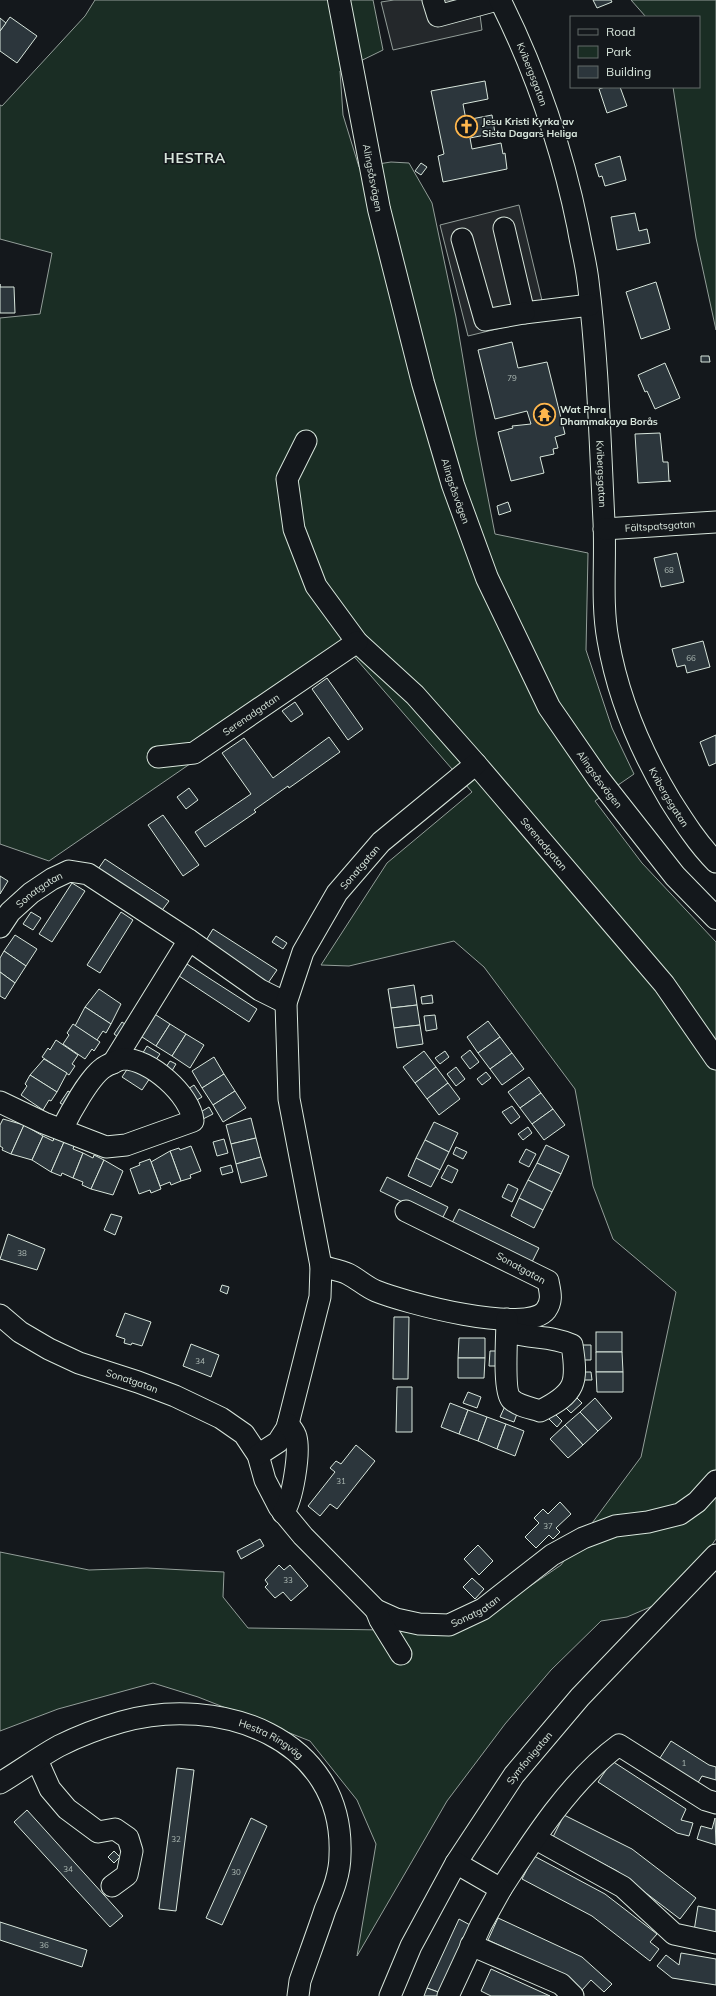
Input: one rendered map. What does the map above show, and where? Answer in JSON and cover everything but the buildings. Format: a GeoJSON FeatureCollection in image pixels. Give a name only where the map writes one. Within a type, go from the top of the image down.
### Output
{"type":"FeatureCollection","features":[{"type":"Feature","properties":{"kind":"main road","name":"Alingsåsvägen"},"geometry":{"type":"LineString","coordinates":[[339,0],[379,208],[422,376],[453,485],[488,578],[549,706],[598,778],[675,876],[716,918]]}},
{"type":"Feature","properties":{"kind":"street"},"geometry":{"type":"LineString","coordinates":[[433,0],[438,16],[497,0]]}},
{"type":"Feature","properties":{"kind":"street","name":"Kvibergsgatan"},"geometry":{"type":"LineString","coordinates":[[500,0],[517,33],[550,119],[569,184],[588,279],[598,396],[607,638],[618,683],[630,722],[644,755],[685,824],[716,862]]}},
{"type":"Feature","properties":{"kind":"street"},"geometry":{"type":"LineString","coordinates":[[504,228],[524,313]]}},
{"type":"Feature","properties":{"kind":"street"},"geometry":{"type":"LineString","coordinates":[[462,239],[485,320],[524,313],[590,305]]}},
{"type":"Feature","properties":{"kind":"street","name":"Serenadgatan"},"geometry":{"type":"LineString","coordinates":[[306,441],[287,479],[294,529],[316,586],[357,642],[415,695],[664,984],[716,1059]]}},
{"type":"Feature","properties":{"kind":"street","name":"Fältspatsgatan"},"geometry":{"type":"LineString","coordinates":[[604,529],[716,522]]}},
{"type":"Feature","properties":{"kind":"street","name":"Serenadgatan"},"geometry":{"type":"LineString","coordinates":[[158,757],[194,753],[357,642]]}},
{"type":"Feature","properties":{"kind":"street","name":"Sonatgatan"},"geometry":{"type":"LineString","coordinates":[[258,1455],[278,1442],[288,1424],[320,1297],[321,1266],[289,1099],[286,1002],[303,952],[337,893],[381,842],[476,764]]}},
{"type":"Feature","properties":{"kind":"street","name":"Sonatgatan"},"geometry":{"type":"LineString","coordinates":[[0,927],[10,912],[32,893],[69,871],[88,874],[260,990],[286,1002]]}},
{"type":"Feature","properties":{"kind":"street"},"geometry":{"type":"LineString","coordinates":[[113,1063],[188,940]]}},
{"type":"Feature","properties":{"kind":"street"},"geometry":{"type":"LineString","coordinates":[[0,1102],[62,1129],[106,1147],[126,1145],[192,1121],[192,1113],[183,1096],[148,1067],[136,1062],[122,1059],[103,1068],[91,1082],[62,1129]]}},
{"type":"Feature","properties":{"kind":"street","name":"Sonatgatan"},"geometry":{"type":"LineString","coordinates":[[321,1266],[347,1274],[375,1290],[417,1305],[507,1325],[534,1318],[546,1311],[552,1298],[548,1281],[406,1211]]}},
{"type":"Feature","properties":{"kind":"street","name":"Sonatgatan"},"geometry":{"type":"LineString","coordinates":[[0,1315],[20,1332],[49,1349],[79,1363],[138,1382],[175,1396],[221,1418],[244,1434],[258,1455],[265,1480],[283,1513],[303,1536],[376,1610],[396,1619],[419,1624],[449,1625],[483,1609],[552,1555],[583,1538],[615,1526],[648,1522],[680,1514],[697,1502],[716,1481]]}},
{"type":"Feature","properties":{"kind":"street"},"geometry":{"type":"LineString","coordinates":[[283,1513],[287,1508],[292,1494],[297,1451],[297,1438],[288,1424]]}},
{"type":"Feature","properties":{"kind":"street","name":"Symfonigatan"},"geometry":{"type":"LineString","coordinates":[[390,1996],[411,1946],[456,1863],[514,1775],[580,1697],[716,1555]]}},
{"type":"Feature","properties":{"kind":"street"},"geometry":{"type":"LineString","coordinates":[[376,1610],[380,1620],[401,1654]]}},
{"type":"Feature","properties":{"kind":"street","name":"Hestra Ringväg"},"geometry":{"type":"LineString","coordinates":[[0,1783],[59,1747],[92,1731],[122,1722],[167,1714],[202,1715],[233,1719],[261,1729],[287,1743],[300,1755],[322,1781],[330,1798],[340,1838],[340,1856],[337,1877],[300,1981],[298,1996]]}},
{"type":"Feature","properties":{"kind":"street"},"geometry":{"type":"LineString","coordinates":[[448,1996],[481,1925],[536,1839],[562,1802],[601,1758],[619,1745],[706,1800],[716,1803]]}},
{"type":"Feature","properties":{"kind":"street"},"geometry":{"type":"LineString","coordinates":[[38,1760],[50,1789],[67,1809],[98,1832],[115,1829],[128,1838],[132,1851],[127,1874],[112,1886]]}},
{"type":"Feature","properties":{"kind":"street"},"geometry":{"type":"LineString","coordinates":[[536,1839],[623,1887],[674,1934],[716,1943]]}},
{"type":"Feature","properties":{"kind":"street"},"geometry":{"type":"LineString","coordinates":[[456,1863],[502,1890]]}},
{"type":"Feature","properties":{"kind":"street"},"geometry":{"type":"LineString","coordinates":[[471,1945],[561,1984],[574,1996]]}},
{"type":"Feature","properties":{"kind":"green space"},"geometry":{"type":"Polygon","coordinates":[[[95,0],[373,0],[383,50],[340,71],[343,115],[359,167],[391,162],[409,163],[432,203],[456,317],[476,436],[495,534],[588,553],[586,650],[612,728],[634,774],[595,801],[642,863],[716,942],[716,1539],[706,1553],[655,1605],[627,1617],[601,1621],[551,1670],[505,1724],[447,1801],[357,1956],[376,1844],[357,1800],[310,1741],[198,1697],[153,1683],[58,1709],[0,1731],[0,1552],[89,1570],[147,1568],[224,1572],[223,1597],[248,1628],[453,1631],[492,1612],[561,1565],[641,1457],[676,1292],[613,1239],[593,1186],[575,1089],[484,967],[454,941],[349,966],[321,965],[387,863],[472,792],[351,653],[49,861],[0,844],[0,318],[40,314],[52,253],[0,239],[0,105],[2,106],[85,16],[95,0]]]}},
{"type":"Feature","properties":{"kind":"green space"},"geometry":{"type":"Polygon","coordinates":[[[631,0],[716,0],[716,330],[696,238],[673,88],[700,88],[700,16],[645,16],[631,0]]]}},
{"type":"Feature","properties":{"kind":"shaded area"},"geometry":{"type":"Polygon","coordinates":[[[394,0],[478,0],[482,30],[393,50],[381,2],[394,0]]]}},
{"type":"Feature","properties":{"kind":"shaded area"},"geometry":{"type":"Polygon","coordinates":[[[519,205],[546,317],[468,336],[440,225],[519,205]]]}},
{"type":"Feature","properties":{"kind":"place","name":"Jesu Kristi Kyrka av Sista Dagars Heliga"},"geometry":{"type":"Point","coordinates":[466,127]}},
{"type":"Feature","properties":{"kind":"place","name":"Wat Phra Dhammakaya Borås"},"geometry":{"type":"Point","coordinates":[544,415]}},
{"type":"Feature","properties":{"kind":"district","name":"HESTRA"},"geometry":{"type":"Point","coordinates":[195,158]}}]}
